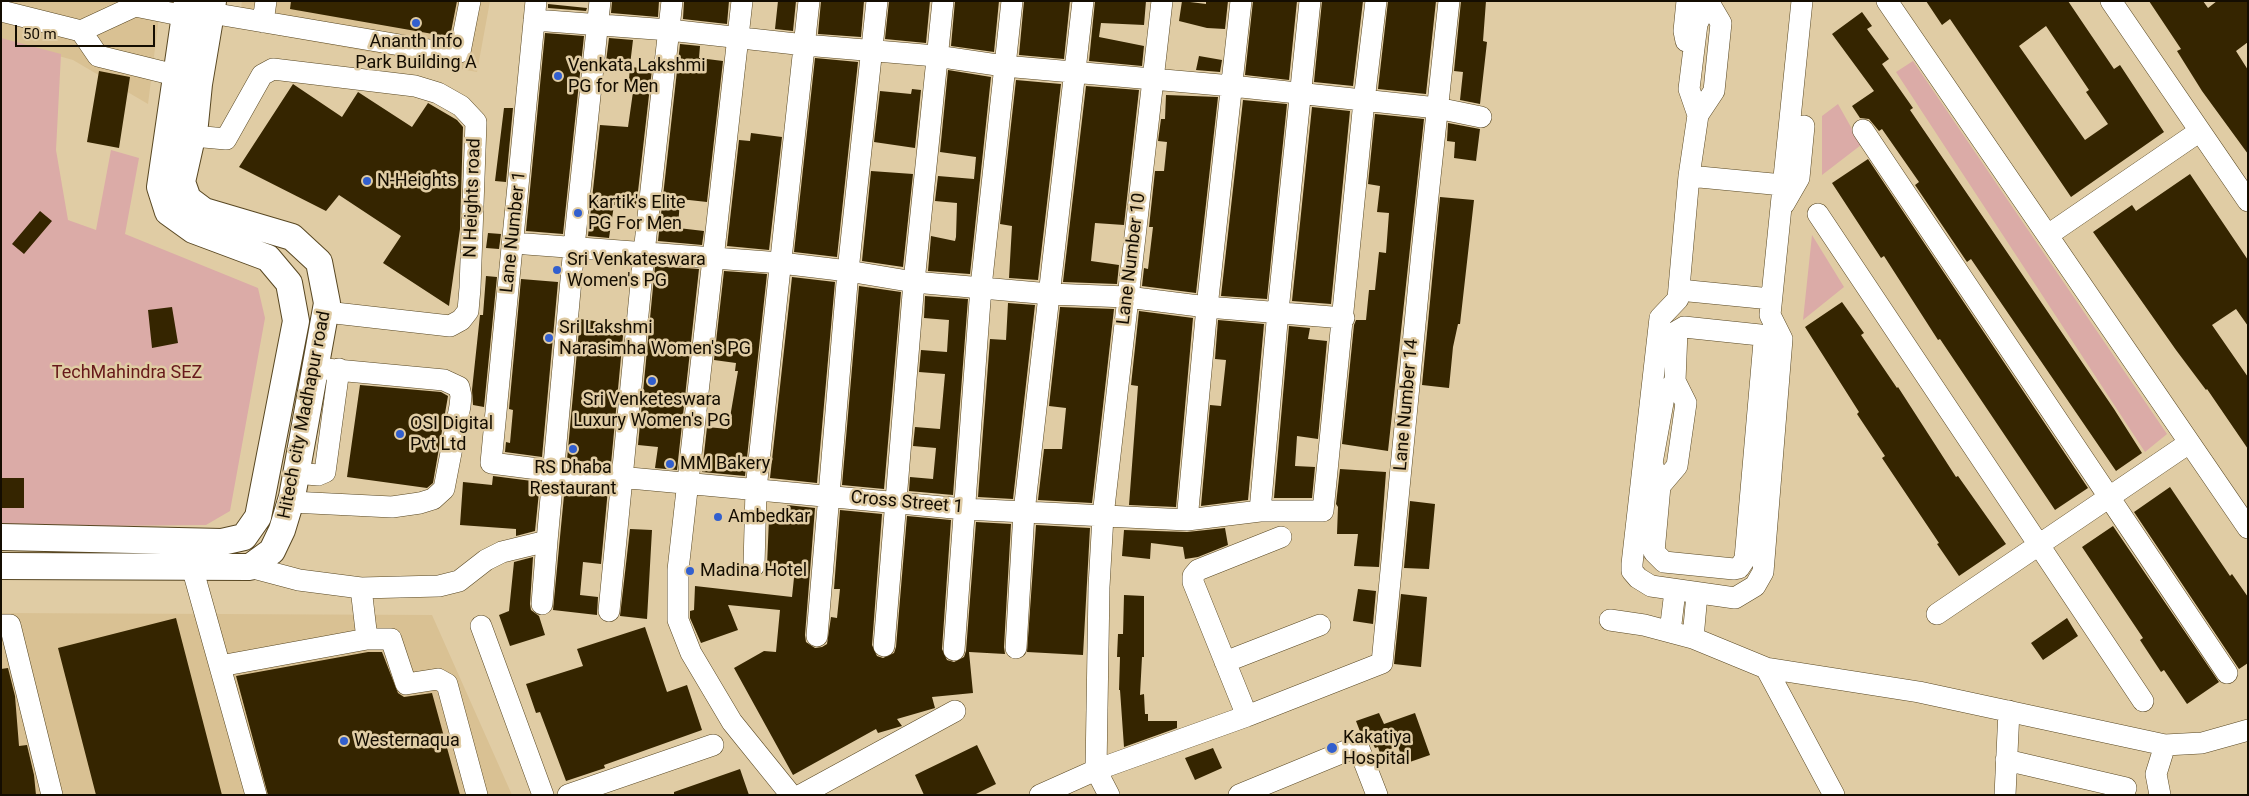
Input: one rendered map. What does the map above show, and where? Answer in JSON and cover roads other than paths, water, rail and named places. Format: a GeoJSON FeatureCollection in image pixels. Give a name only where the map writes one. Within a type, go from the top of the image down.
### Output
{"type":"FeatureCollection","features":[{"type":"Feature","properties":{"kind":"main road","name":"Hitech city Madhapur road"},"geometry":{"type":"LineString","coordinates":[[212,7],[199,84],[193,136],[182,182],[188,199],[204,211],[292,237],[319,262],[327,303],[327,368],[296,473],[291,502],[272,551],[250,567]]}},
{"type":"Feature","properties":{"kind":"main road"},"geometry":{"type":"LineString","coordinates":[[1,537],[222,542],[244,537],[258,517],[296,321],[289,283],[268,258],[193,230],[168,212],[160,187],[186,8]]}},
{"type":"Feature","properties":{"kind":"main road"},"geometry":{"type":"LineString","coordinates":[[1,566],[250,567]]}},
{"type":"Feature","properties":{"kind":"street"},"geometry":{"type":"LineString","coordinates":[[263,22],[266,1]]}},
{"type":"Feature","properties":{"kind":"street"},"geometry":{"type":"LineString","coordinates":[[212,7],[263,22],[453,54],[460,52],[470,1]]}},
{"type":"Feature","properties":{"kind":"street"},"geometry":{"type":"LineString","coordinates":[[542,604],[574,247],[600,1]]}},
{"type":"Feature","properties":{"kind":"street"},"geometry":{"type":"LineString","coordinates":[[609,611],[644,253],[672,1]]}},
{"type":"Feature","properties":{"kind":"street"},"geometry":{"type":"LineString","coordinates":[[742,1],[678,570],[678,620],[691,653],[732,722],[791,795]]}},
{"type":"Feature","properties":{"kind":"street"},"geometry":{"type":"LineString","coordinates":[[754,566],[756,489],[809,1]]}},
{"type":"Feature","properties":{"kind":"street"},"geometry":{"type":"LineString","coordinates":[[817,636],[848,271],[877,1]]}},
{"type":"Feature","properties":{"kind":"street"},"geometry":{"type":"LineString","coordinates":[[884,646],[914,282],[943,1]]}},
{"type":"Feature","properties":{"kind":"street"},"geometry":{"type":"LineString","coordinates":[[954,650],[982,287],[1012,1]]}},
{"type":"Feature","properties":{"kind":"street"},"geometry":{"type":"LineString","coordinates":[[1016,648],[1024,512],[1084,1]]}},
{"type":"Feature","properties":{"kind":"street","name":"Lane Number 10"},"geometry":{"type":"LineString","coordinates":[[1096,770],[1099,586],[1103,516],[1162,1]]}},
{"type":"Feature","properties":{"kind":"street"},"geometry":{"type":"LineString","coordinates":[[1187,520],[1207,307],[1241,1]]}},
{"type":"Feature","properties":{"kind":"street"},"geometry":{"type":"LineString","coordinates":[[1260,511],[1278,312],[1310,1]]}},
{"type":"Feature","properties":{"kind":"street"},"geometry":{"type":"LineString","coordinates":[[513,243],[781,263],[848,271],[914,282],[1050,294],[1127,297],[1207,307],[1344,318],[1364,100],[1376,1]]}},
{"type":"Feature","properties":{"kind":"street","name":"Lane Number 14"},"geometry":{"type":"LineString","coordinates":[[1247,716],[1382,663],[1449,1]]}},
{"type":"Feature","properties":{"kind":"street"},"geometry":{"type":"LineString","coordinates":[[1687,1],[1684,31],[1693,57]]}},
{"type":"Feature","properties":{"kind":"street"},"geometry":{"type":"LineString","coordinates":[[1698,115],[1689,90],[1697,24],[1708,1]]}},
{"type":"Feature","properties":{"kind":"street"},"geometry":{"type":"LineString","coordinates":[[1660,486],[1677,466],[1686,403],[1675,382],[1676,337],[1680,328],[1760,335],[1764,348],[1763,572],[1755,586],[1735,598],[1697,594],[1643,583],[1632,571],[1651,437],[1660,318],[1678,299],[1689,176],[1698,115],[1714,91],[1721,23],[1708,1]]}},
{"type":"Feature","properties":{"kind":"street"},"geometry":{"type":"LineString","coordinates":[[1675,382],[1664,397],[1651,437],[1652,463],[1660,486],[1653,547],[1657,556],[1664,562],[1734,570],[1745,559],[1762,472],[1782,339],[1770,316],[1771,299],[1802,1]]}},
{"type":"Feature","properties":{"kind":"street"},"geometry":{"type":"LineString","coordinates":[[1887,1],[2248,528]]}},
{"type":"Feature","properties":{"kind":"street"},"geometry":{"type":"LineString","coordinates":[[2111,1],[2248,201]]}},
{"type":"Feature","properties":{"kind":"street"},"geometry":{"type":"LineString","coordinates":[[80,31],[135,4],[186,8]]}},
{"type":"Feature","properties":{"kind":"street"},"geometry":{"type":"LineString","coordinates":[[1,11],[80,31],[98,56],[175,75]]}},
{"type":"Feature","properties":{"kind":"street"},"geometry":{"type":"LineString","coordinates":[[535,11],[598,25],[936,56],[1004,66],[1232,86],[1438,108],[1480,117]]}},
{"type":"Feature","properties":{"kind":"street","name":"Lane Number 1"},"geometry":{"type":"LineString","coordinates":[[491,463],[535,11]]}},
{"type":"Feature","properties":{"kind":"street","name":"N Heights road"},"geometry":{"type":"LineString","coordinates":[[193,136],[226,139],[262,75],[273,69],[415,86],[438,94],[461,106],[476,122],[470,288],[468,311],[461,320],[450,326],[326,312]]}},
{"type":"Feature","properties":{"kind":"street"},"geometry":{"type":"LineString","coordinates":[[1781,209],[1799,178],[1804,126]]}},
{"type":"Feature","properties":{"kind":"street"},"geometry":{"type":"LineString","coordinates":[[1863,130],[2227,673]]}},
{"type":"Feature","properties":{"kind":"street"},"geometry":{"type":"LineString","coordinates":[[2048,235],[2200,131]]}},
{"type":"Feature","properties":{"kind":"street"},"geometry":{"type":"LineString","coordinates":[[1689,176],[1783,185]]}},
{"type":"Feature","properties":{"kind":"street"},"geometry":{"type":"LineString","coordinates":[[1818,214],[2142,700]]}},
{"type":"Feature","properties":{"kind":"street"},"geometry":{"type":"LineString","coordinates":[[1679,290],[1771,299]]}},
{"type":"Feature","properties":{"kind":"street","name":"Cross Street 1"},"geometry":{"type":"LineString","coordinates":[[491,463],[554,471],[964,509],[1187,520],[1260,511],[1323,511],[1344,318]]}},
{"type":"Feature","properties":{"kind":"street"},"geometry":{"type":"LineString","coordinates":[[291,502],[392,507],[420,503],[434,498],[444,488],[462,396],[458,387],[444,380],[327,368]]}},
{"type":"Feature","properties":{"kind":"street"},"geometry":{"type":"LineString","coordinates":[[1937,614],[2189,443]]}},
{"type":"Feature","properties":{"kind":"street"},"geometry":{"type":"LineString","coordinates":[[1040,795],[1096,770],[1247,716],[1193,582],[1193,576],[1198,570],[1281,538]]}},
{"type":"Feature","properties":{"kind":"street"},"geometry":{"type":"LineString","coordinates":[[250,567],[299,580],[361,588],[439,586],[459,581],[486,560],[502,552],[547,541]]}},
{"type":"Feature","properties":{"kind":"street"},"geometry":{"type":"LineString","coordinates":[[192,567],[256,795]]}},
{"type":"Feature","properties":{"kind":"street"},"geometry":{"type":"LineString","coordinates":[[361,588],[367,639]]}},
{"type":"Feature","properties":{"kind":"street"},"geometry":{"type":"LineString","coordinates":[[1670,632],[1675,591]]}},
{"type":"Feature","properties":{"kind":"street"},"geometry":{"type":"LineString","coordinates":[[1693,638],[1697,594]]}},
{"type":"Feature","properties":{"kind":"street"},"geometry":{"type":"LineString","coordinates":[[1610,620],[1693,638],[1766,668],[1919,692],[2165,744],[2202,743],[2248,730]]}},
{"type":"Feature","properties":{"kind":"street"},"geometry":{"type":"LineString","coordinates":[[1,625],[10,625],[52,795]]}},
{"type":"Feature","properties":{"kind":"street"},"geometry":{"type":"LineString","coordinates":[[1225,662],[1320,625]]}},
{"type":"Feature","properties":{"kind":"street"},"geometry":{"type":"LineString","coordinates":[[481,626],[543,795]]}},
{"type":"Feature","properties":{"kind":"street"},"geometry":{"type":"LineString","coordinates":[[220,666],[367,639],[391,639],[406,684],[438,679],[447,684],[477,795]]}},
{"type":"Feature","properties":{"kind":"street"},"geometry":{"type":"LineString","coordinates":[[1766,668],[1834,795]]}},
{"type":"Feature","properties":{"kind":"street"},"geometry":{"type":"LineString","coordinates":[[801,795],[956,711]]}},
{"type":"Feature","properties":{"kind":"street"},"geometry":{"type":"LineString","coordinates":[[2005,795],[2009,711]]}},
{"type":"Feature","properties":{"kind":"street"},"geometry":{"type":"LineString","coordinates":[[568,795],[713,744]]}},
{"type":"Feature","properties":{"kind":"street"},"geometry":{"type":"LineString","coordinates":[[2160,795],[2156,774],[2165,744]]}},
{"type":"Feature","properties":{"kind":"street"},"geometry":{"type":"LineString","coordinates":[[1239,795],[1358,746],[1377,795]]}},
{"type":"Feature","properties":{"kind":"street"},"geometry":{"type":"LineString","coordinates":[[2006,760],[2126,788]]}},
{"type":"Feature","properties":{"kind":"street"},"geometry":{"type":"LineString","coordinates":[[1096,770],[1109,795]]}},
{"type":"Feature","properties":{"kind":"place","name":"Ananth Info Park Building A"},"geometry":{"type":"Point","coordinates":[416,23]}},
{"type":"Feature","properties":{"kind":"place","name":"Venkata Lakshmi PG for Men"},"geometry":{"type":"Point","coordinates":[558,76]}},
{"type":"Feature","properties":{"kind":"place","name":"N-Heights"},"geometry":{"type":"Point","coordinates":[367,181]}},
{"type":"Feature","properties":{"kind":"place","name":"Kartik's Elite PG For Men"},"geometry":{"type":"Point","coordinates":[578,213]}},
{"type":"Feature","properties":{"kind":"place","name":"Sri Venkateswara Women's PG"},"geometry":{"type":"Point","coordinates":[557,270]}},
{"type":"Feature","properties":{"kind":"place","name":"Sri Lakshmi Narasimha Women's PG"},"geometry":{"type":"Point","coordinates":[549,338]}},
{"type":"Feature","properties":{"kind":"place","name":"Sri Venketeswara Luxury Women's PG"},"geometry":{"type":"Point","coordinates":[652,381]}},
{"type":"Feature","properties":{"kind":"place","name":"OSI Digital Pvt Ltd"},"geometry":{"type":"Point","coordinates":[400,434]}},
{"type":"Feature","properties":{"kind":"place","name":"RS Dhaba Restaurant"},"geometry":{"type":"Point","coordinates":[573,449]}},
{"type":"Feature","properties":{"kind":"place","name":"MM Bakery"},"geometry":{"type":"Point","coordinates":[670,464]}},
{"type":"Feature","properties":{"kind":"place","name":"Ambedkar"},"geometry":{"type":"Point","coordinates":[718,517]}},
{"type":"Feature","properties":{"kind":"place","name":"Madina Hotel"},"geometry":{"type":"Point","coordinates":[690,571]}},
{"type":"Feature","properties":{"kind":"place","name":"Westernaqua"},"geometry":{"type":"Point","coordinates":[344,741]}},
{"type":"Feature","properties":{"kind":"place","name":"Kakatiya Hospital"},"geometry":{"type":"Point","coordinates":[1332,748]}},
{"type":"Feature","properties":{"kind":"park label","name":"TechMahindra SEZ"},"geometry":{"type":"Point","coordinates":[127,373]}}]}
